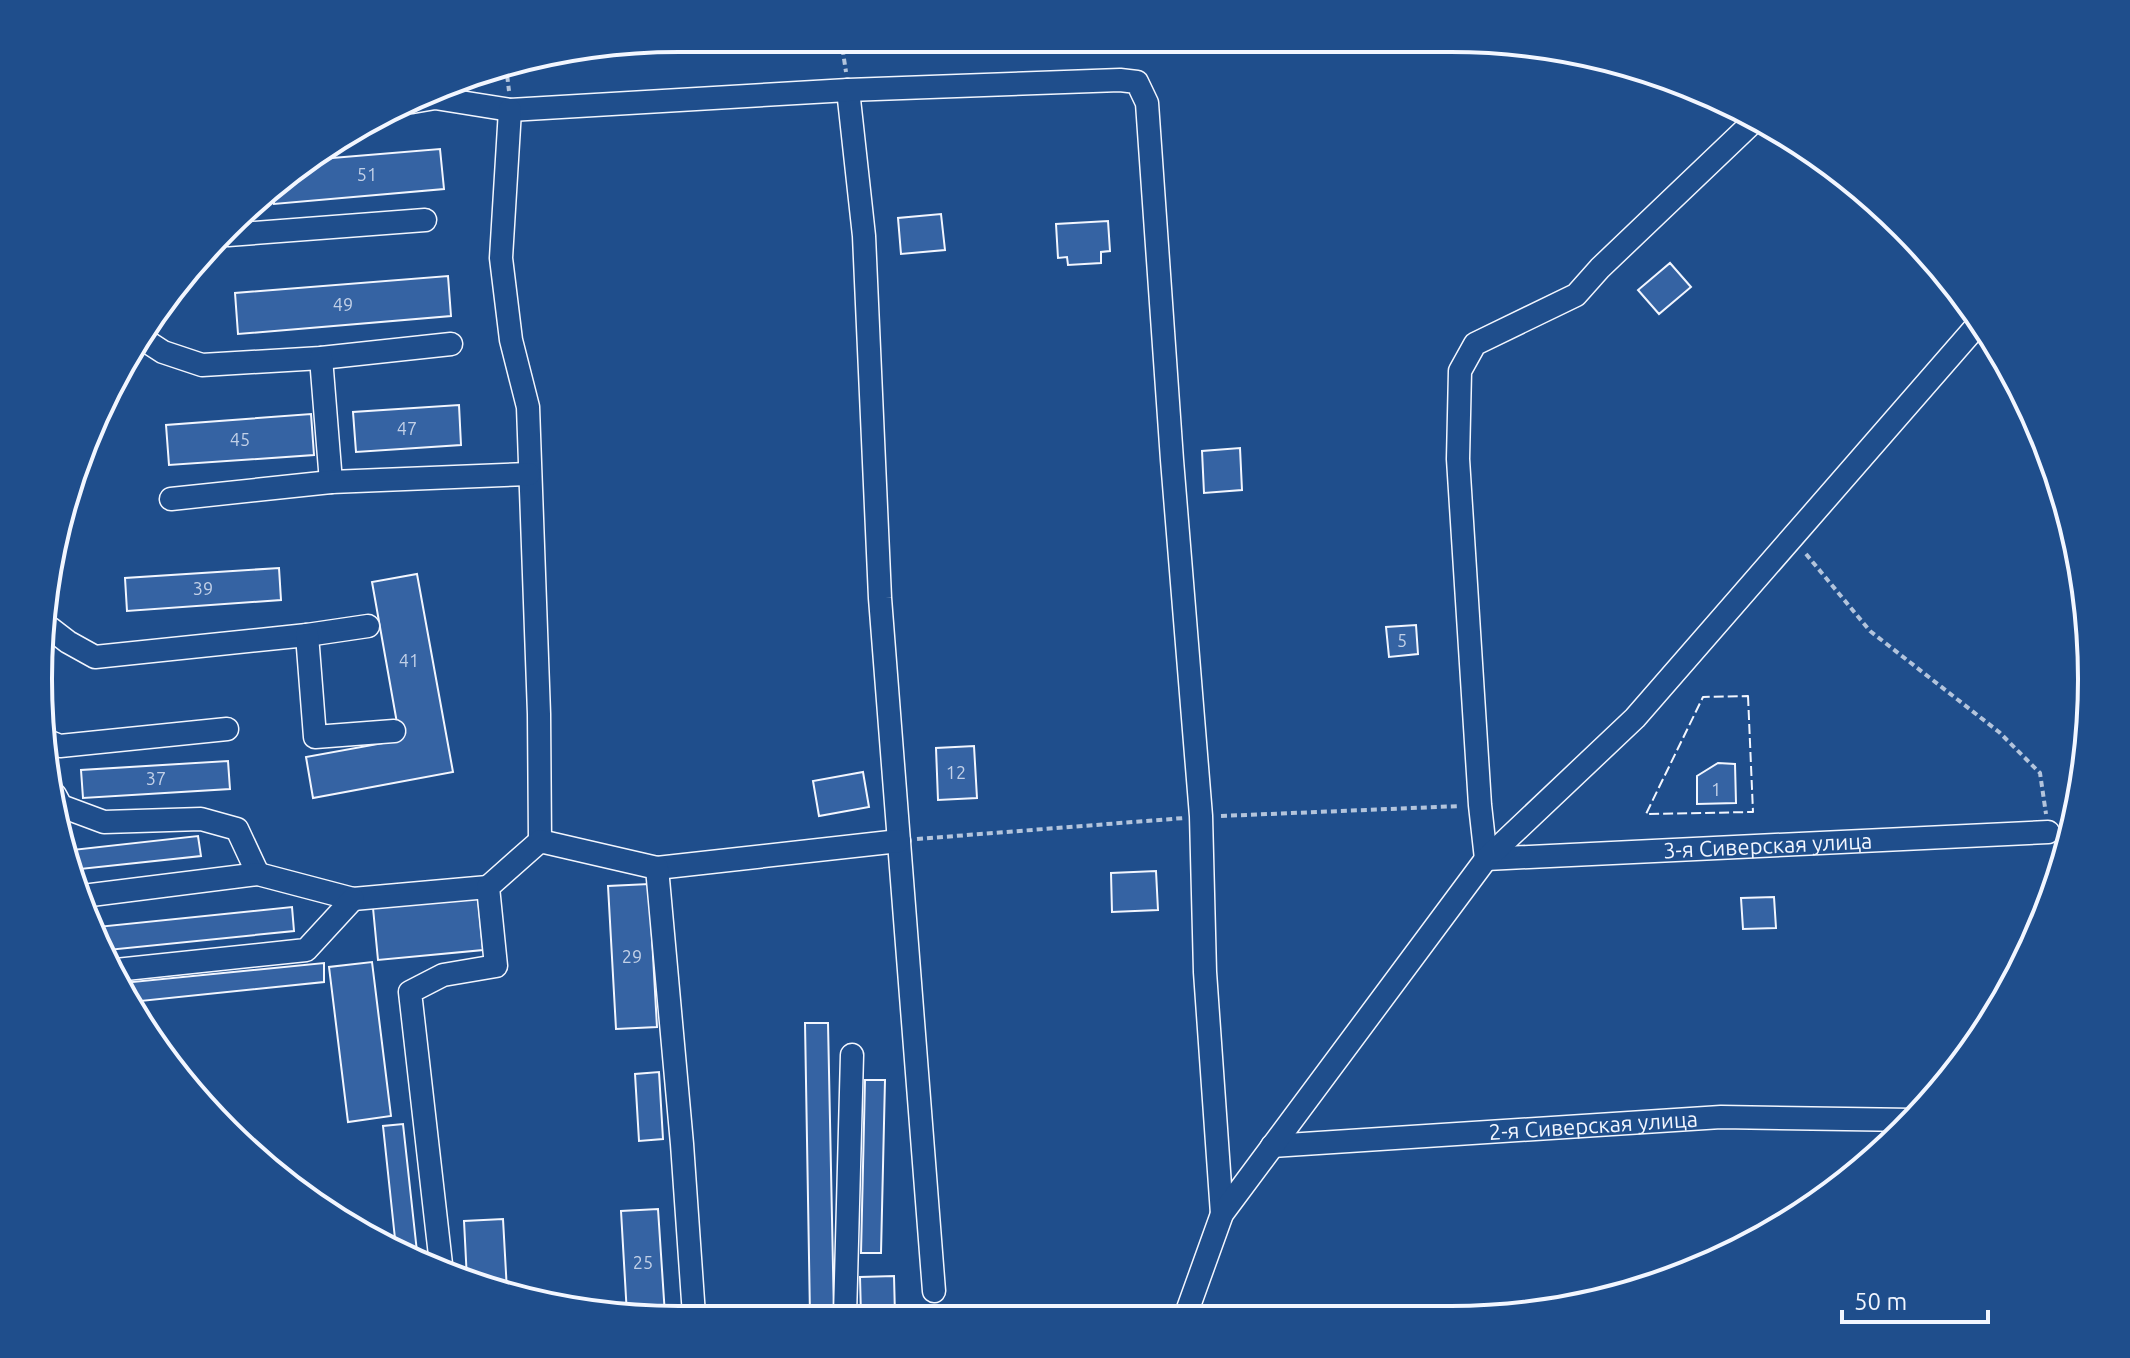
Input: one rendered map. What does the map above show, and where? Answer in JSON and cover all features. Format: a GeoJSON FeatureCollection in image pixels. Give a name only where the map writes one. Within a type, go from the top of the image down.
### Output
{"type":"FeatureCollection","features":[{"type":"Feature","properties":{"kind":"street"},"geometry":{"type":"LineString","coordinates":[[441,99],[510,110],[848,90],[1120,80],[1137,82],[1147,103],[1176,521],[1201,816],[1205,972],[1222,1214]]}},
{"type":"Feature","properties":{"kind":"street"},"geometry":{"type":"LineString","coordinates":[[848,90],[864,236],[880,598],[934,1291]]}},
{"type":"Feature","properties":{"kind":"street"},"geometry":{"type":"LineString","coordinates":[[91,895],[258,874],[353,899],[488,887],[540,841],[539,714],[528,407],[511,340],[501,258],[510,110]]}},
{"type":"Feature","properties":{"kind":"street"},"geometry":{"type":"LineString","coordinates":[[1486,859],[1458,459],[1460,371],[1475,344],[1576,295],[1600,268],[1748,127]]}},
{"type":"Feature","properties":{"kind":"street"},"geometry":{"type":"LineString","coordinates":[[238,234],[425,220]]}},
{"type":"Feature","properties":{"kind":"street"},"geometry":{"type":"LineString","coordinates":[[1189,1306],[1222,1214],[1486,859],[1635,718],[1972,331]]}},
{"type":"Feature","properties":{"kind":"street"},"geometry":{"type":"LineString","coordinates":[[150,343],[163,352],[202,365],[321,358],[451,344]]}},
{"type":"Feature","properties":{"kind":"street"},"geometry":{"type":"LineString","coordinates":[[321,358],[331,482]]}},
{"type":"Feature","properties":{"kind":"street"},"geometry":{"type":"LineString","coordinates":[[171,499],[331,482],[529,474]]}},
{"type":"Feature","properties":{"kind":"street"},"geometry":{"type":"LineString","coordinates":[[54,631],[95,657],[368,626]]}},
{"type":"Feature","properties":{"kind":"street"},"geometry":{"type":"LineString","coordinates":[[307,635],[315,737],[394,731]]}},
{"type":"Feature","properties":{"kind":"street"},"geometry":{"type":"LineString","coordinates":[[55,744],[227,729]]}},
{"type":"Feature","properties":{"kind":"street"},"geometry":{"type":"LineString","coordinates":[[66,808],[104,822],[201,819],[237,829],[258,874]]}},
{"type":"Feature","properties":{"kind":"street","name":"3-я Сиверская улица"},"geometry":{"type":"LineString","coordinates":[[1486,859],[2048,832]]}},
{"type":"Feature","properties":{"kind":"street"},"geometry":{"type":"LineString","coordinates":[[540,841],[657,868],[899,841]]}},
{"type":"Feature","properties":{"kind":"street"},"geometry":{"type":"LineString","coordinates":[[657,868],[693,1306]]}},
{"type":"Feature","properties":{"kind":"street"},"geometry":{"type":"LineString","coordinates":[[440,1259],[410,992],[443,975],[496,966],[488,887]]}},
{"type":"Feature","properties":{"kind":"street"},"geometry":{"type":"LineString","coordinates":[[124,969],[306,950],[353,899]]}},
{"type":"Feature","properties":{"kind":"street"},"geometry":{"type":"LineString","coordinates":[[845,1306],[852,1055]]}},
{"type":"Feature","properties":{"kind":"street","name":"2-я Сиверская улица"},"geometry":{"type":"LineString","coordinates":[[1272,1146],[1721,1117],[1896,1120]]}},
{"type":"Feature","properties":{"kind":"path"},"geometry":{"type":"LineString","coordinates":[[843,52],[848,90]]}},
{"type":"Feature","properties":{"kind":"path"},"geometry":{"type":"LineString","coordinates":[[1792,536],[1870,631],[1999,732],[2040,773],[2048,832]]}},
{"type":"Feature","properties":{"kind":"building"},"geometry":{"type":"Polygon","coordinates":[[[440,149],[444,189],[274,204],[297,182],[331,158],[440,149]]]}},
{"type":"Feature","properties":{"kind":"building"},"geometry":{"type":"Polygon","coordinates":[[[941,214],[945,250],[901,254],[898,218],[941,214]]]}},
{"type":"Feature","properties":{"kind":"building"},"geometry":{"type":"Polygon","coordinates":[[[1108,221],[1110,251],[1101,252],[1101,263],[1068,265],[1067,257],[1058,258],[1056,224],[1108,221]]]}},
{"type":"Feature","properties":{"kind":"building"},"geometry":{"type":"Polygon","coordinates":[[[1670,263],[1691,287],[1659,314],[1638,290],[1670,263]]]}},
{"type":"Feature","properties":{"kind":"building"},"geometry":{"type":"Polygon","coordinates":[[[448,276],[451,316],[238,334],[235,293],[448,276]]]}},
{"type":"Feature","properties":{"kind":"building"},"geometry":{"type":"Polygon","coordinates":[[[459,405],[461,445],[356,452],[353,412],[459,405]]]}},
{"type":"Feature","properties":{"kind":"building"},"geometry":{"type":"Polygon","coordinates":[[[311,414],[314,455],[169,465],[166,425],[311,414]]]}},
{"type":"Feature","properties":{"kind":"building"},"geometry":{"type":"Polygon","coordinates":[[[1240,448],[1242,490],[1204,493],[1202,451],[1240,448]]]}},
{"type":"Feature","properties":{"kind":"building"},"geometry":{"type":"Polygon","coordinates":[[[279,568],[281,600],[127,611],[125,578],[279,568]]]}},
{"type":"Feature","properties":{"kind":"building"},"geometry":{"type":"Polygon","coordinates":[[[417,574],[453,772],[313,798],[306,757],[400,740],[372,582],[417,574]]]}},
{"type":"Feature","properties":{"kind":"building"},"geometry":{"type":"Polygon","coordinates":[[[1416,625],[1418,654],[1389,657],[1386,627],[1416,625]]]}},
{"type":"Feature","properties":{"kind":"building"},"geometry":{"type":"Polygon","coordinates":[[[974,746],[977,798],[938,800],[936,748],[974,746]]]}},
{"type":"Feature","properties":{"kind":"building"},"geometry":{"type":"Polygon","coordinates":[[[228,761],[230,789],[83,798],[81,770],[228,761]]]}},
{"type":"Feature","properties":{"kind":"building"},"geometry":{"type":"Polygon","coordinates":[[[1718,763],[1735,764],[1736,803],[1697,804],[1697,776],[1718,763]]]}},
{"type":"Feature","properties":{"kind":"building"},"geometry":{"type":"Polygon","coordinates":[[[863,772],[869,807],[819,816],[813,781],[863,772]]]}},
{"type":"Feature","properties":{"kind":"building"},"geometry":{"type":"Polygon","coordinates":[[[198,836],[201,856],[81,869],[76,850],[198,836]]]}},
{"type":"Feature","properties":{"kind":"building"},"geometry":{"type":"Polygon","coordinates":[[[1156,871],[1158,910],[1112,912],[1111,873],[1156,871]]]}},
{"type":"Feature","properties":{"kind":"building"},"geometry":{"type":"Polygon","coordinates":[[[649,884],[657,1027],[616,1029],[608,886],[649,884]]]}},
{"type":"Feature","properties":{"kind":"building"},"geometry":{"type":"Polygon","coordinates":[[[1774,897],[1776,928],[1743,929],[1741,898],[1774,897]]]}},
{"type":"Feature","properties":{"kind":"building"},"geometry":{"type":"Polygon","coordinates":[[[478,898],[483,950],[378,960],[373,908],[478,898]]]}},
{"type":"Feature","properties":{"kind":"building"},"geometry":{"type":"Polygon","coordinates":[[[292,907],[294,931],[114,949],[103,926],[292,907]]]}},
{"type":"Feature","properties":{"kind":"building"},"geometry":{"type":"Polygon","coordinates":[[[372,962],[391,1116],[348,1122],[329,967],[372,962]]]}},
{"type":"Feature","properties":{"kind":"building"},"geometry":{"type":"Polygon","coordinates":[[[324,963],[324,982],[142,1001],[131,982],[324,963]]]}},
{"type":"Feature","properties":{"kind":"building"},"geometry":{"type":"Polygon","coordinates":[[[805,1023],[828,1023],[834,1306],[810,1306],[805,1023]]]}},
{"type":"Feature","properties":{"kind":"building"},"geometry":{"type":"Polygon","coordinates":[[[659,1072],[663,1139],[639,1141],[635,1074],[659,1072]]]}},
{"type":"Feature","properties":{"kind":"building"},"geometry":{"type":"Polygon","coordinates":[[[865,1080],[885,1080],[881,1253],[861,1253],[865,1080]]]}},
{"type":"Feature","properties":{"kind":"building"},"geometry":{"type":"Polygon","coordinates":[[[403,1124],[417,1248],[395,1237],[383,1126],[403,1124]]]}},
{"type":"Feature","properties":{"kind":"building"},"geometry":{"type":"Polygon","coordinates":[[[658,1209],[664,1306],[626,1304],[621,1211],[658,1209]]]}},
{"type":"Feature","properties":{"kind":"building"},"geometry":{"type":"Polygon","coordinates":[[[503,1219],[506,1282],[466,1269],[464,1221],[503,1219]]]}},
{"type":"Feature","properties":{"kind":"building"},"geometry":{"type":"Polygon","coordinates":[[[894,1276],[895,1306],[861,1306],[860,1277],[894,1276]]]}},
{"type":"Feature","properties":{"kind":"fence"},"geometry":{"type":"LineString","coordinates":[[1748,696],[1753,812],[1646,814],[1703,697],[1748,696]]}}]}
